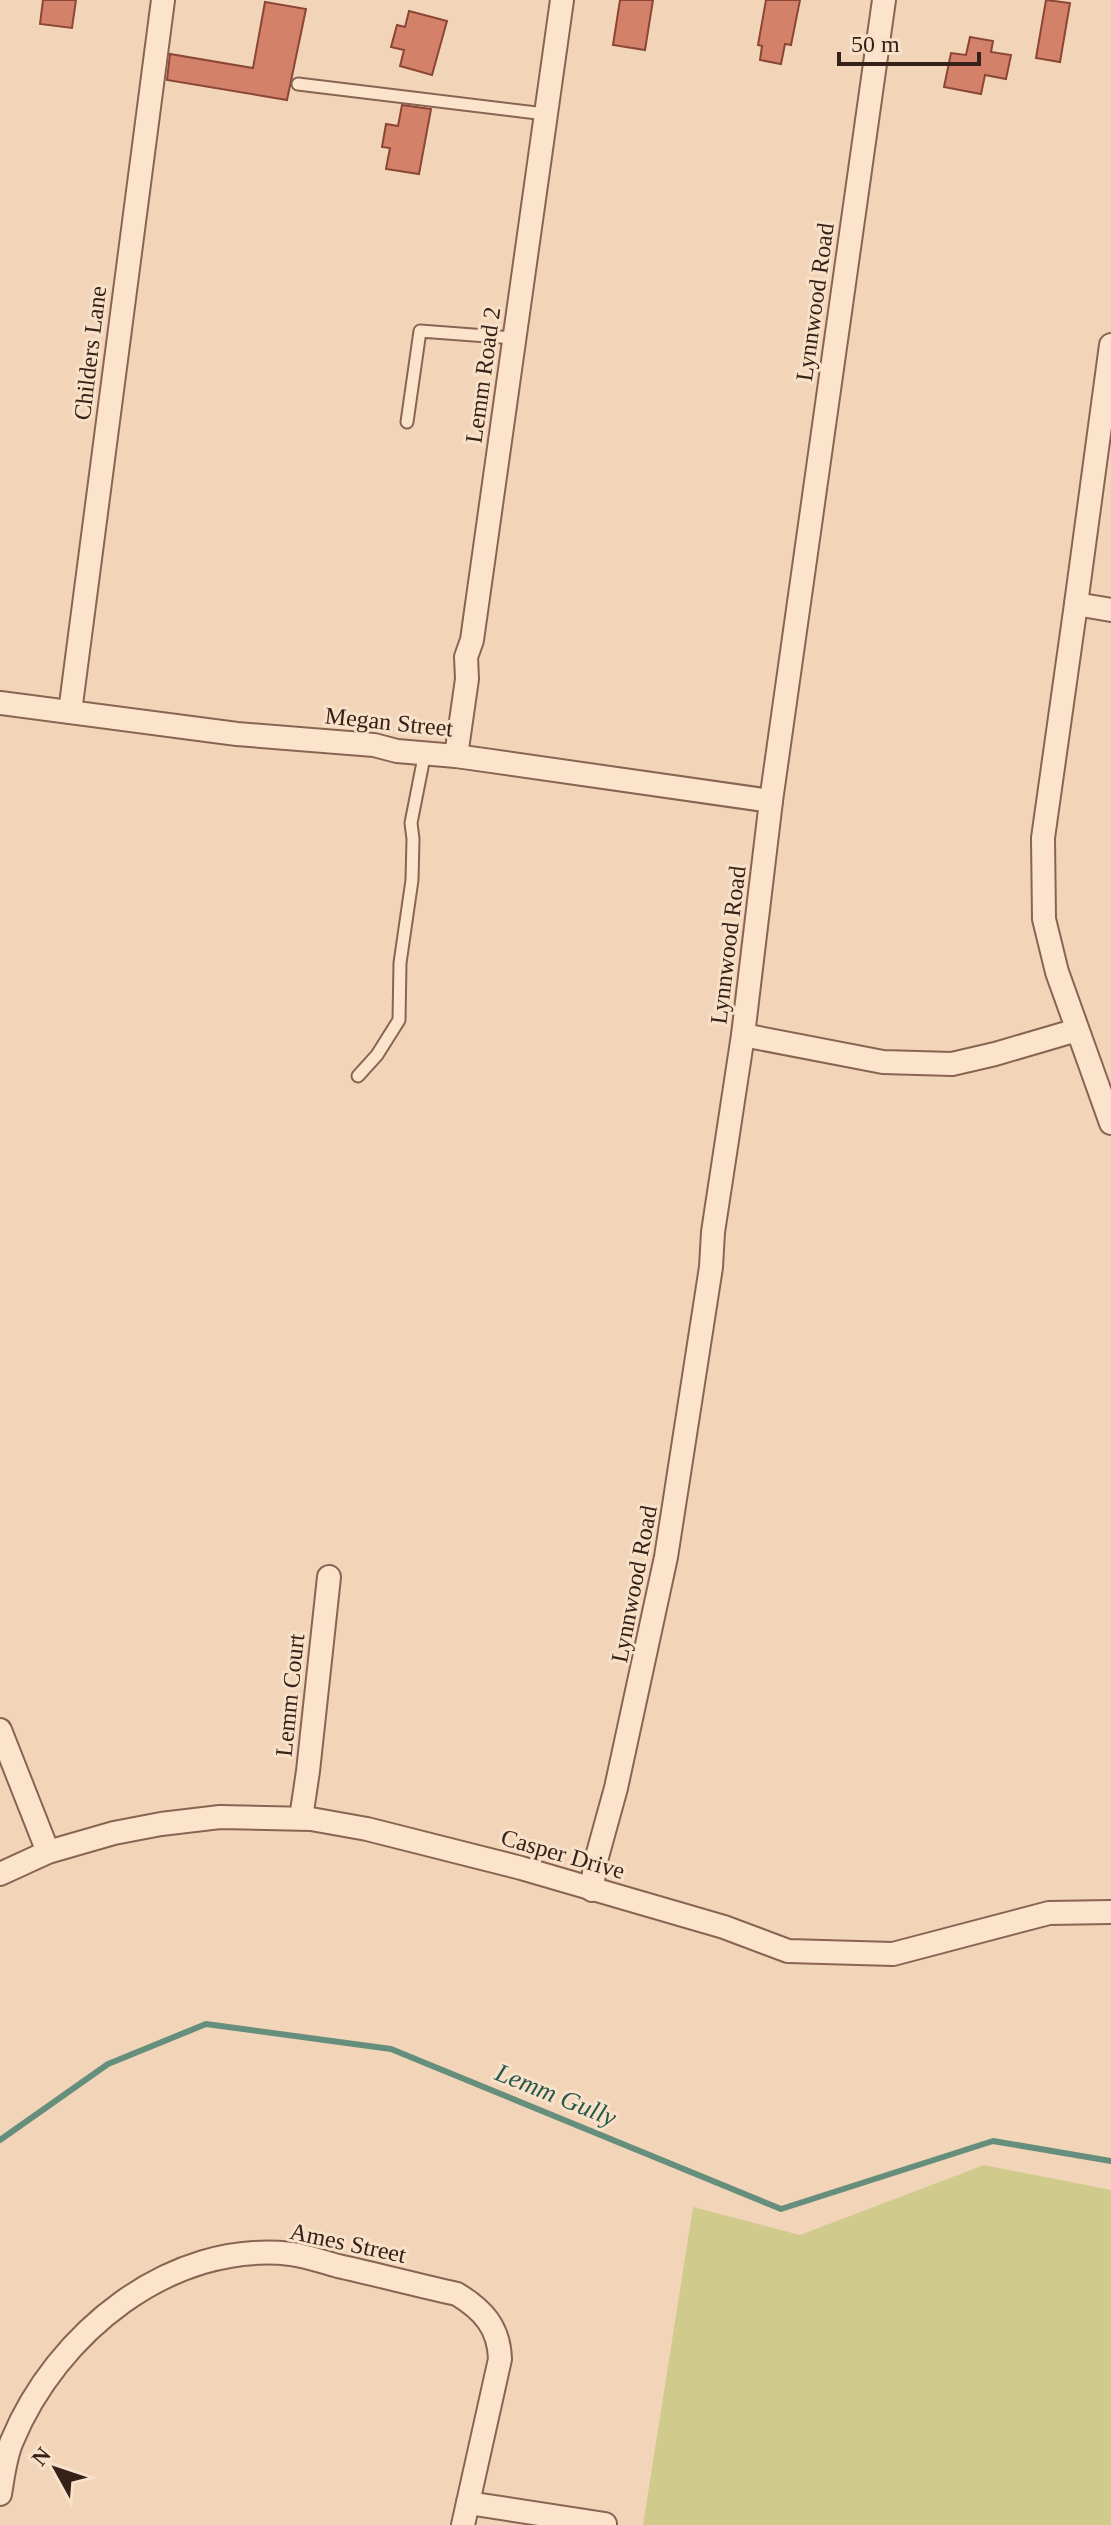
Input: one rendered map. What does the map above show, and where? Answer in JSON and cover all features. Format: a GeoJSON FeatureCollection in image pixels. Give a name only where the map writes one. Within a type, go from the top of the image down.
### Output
{"type":"FeatureCollection","features":[{"type":"Feature","properties":{"kind":"street","name":"Childers Lane"},"geometry":{"type":"LineString","coordinates":[[70,712],[163,0]]}},
{"type":"Feature","properties":{"kind":"street","name":"Lemm Road 2"},"geometry":{"type":"LineString","coordinates":[[456,756],[467,679],[466,657],[472,640],[562,0]]}},
{"type":"Feature","properties":{"kind":"street","name":"Lynnwood Road"},"geometry":{"type":"LineString","coordinates":[[592,1890],[595,1864],[645,1662],[677,1496],[884,0]]}},
{"type":"Feature","properties":{"kind":"street"},"geometry":{"type":"LineString","coordinates":[[1111,345],[1043,838],[1044,919],[1057,972],[1111,1123]]}},
{"type":"Feature","properties":{"kind":"street"},"geometry":{"type":"LineString","coordinates":[[1076,604],[1111,610]]}},
{"type":"Feature","properties":{"kind":"street","name":"Megan Street"},"geometry":{"type":"LineString","coordinates":[[0,703],[237,734],[374,745],[397,751],[456,756],[771,801]]}},
{"type":"Feature","properties":{"kind":"street"},"geometry":{"type":"LineString","coordinates":[[743,1035],[883,1062],[952,1064],[1077,1030]]}},
{"type":"Feature","properties":{"kind":"street","name":"Lemm Court"},"geometry":{"type":"LineString","coordinates":[[301,1818],[329,1577]]}},
{"type":"Feature","properties":{"kind":"street"},"geometry":{"type":"LineString","coordinates":[[0,1730],[48,1852]]}},
{"type":"Feature","properties":{"kind":"street","name":"Casper Drive"},"geometry":{"type":"LineString","coordinates":[[0,1874],[48,1852],[114,1833],[161,1824],[220,1817],[301,1818],[367,1829],[521,1868],[724,1927],[788,1951],[893,1954],[1049,1913],[1111,1912]]}},
{"type":"Feature","properties":{"kind":"street","name":"Ames Street"},"geometry":{"type":"LineString","coordinates":[[0,2494],[10,2445],[42,2386],[69,2352],[107,2315],[162,2277],[190,2267],[223,2257],[292,2254],[457,2294],[476,2306],[491,2322],[499,2341],[500,2359],[465,2514]]}},
{"type":"Feature","properties":{"kind":"street"},"geometry":{"type":"LineString","coordinates":[[465,2514],[605,2524]]}},
{"type":"Feature","properties":{"kind":"lane"},"geometry":{"type":"LineString","coordinates":[[298,84],[545,114]]}},
{"type":"Feature","properties":{"kind":"lane"},"geometry":{"type":"LineString","coordinates":[[407,422],[420,331],[514,338]]}},
{"type":"Feature","properties":{"kind":"lane"},"geometry":{"type":"LineString","coordinates":[[358,1076],[377,1055],[399,1020],[400,963],[412,880],[411,823],[426,752]]}},
{"type":"Feature","properties":{"kind":"shaded area"},"geometry":{"type":"Polygon","coordinates":[[[984,2165],[1111,2190],[1111,2525],[643,2525],[693,2207],[800,2235],[984,2165]]]}},
{"type":"Feature","properties":{"kind":"building"},"geometry":{"type":"Polygon","coordinates":[[[43,0],[76,0],[72,28],[40,24],[43,0]]]}},
{"type":"Feature","properties":{"kind":"building"},"geometry":{"type":"Polygon","coordinates":[[[620,0],[653,0],[645,50],[613,45],[620,0]]]}},
{"type":"Feature","properties":{"kind":"building"},"geometry":{"type":"Polygon","coordinates":[[[766,0],[800,0],[791,45],[785,44],[781,64],[760,60],[762,46],[758,45],[766,0]]]}},
{"type":"Feature","properties":{"kind":"building"},"geometry":{"type":"Polygon","coordinates":[[[1046,0],[1070,3],[1060,62],[1036,58],[1046,0]]]}},
{"type":"Feature","properties":{"kind":"building"},"geometry":{"type":"Polygon","coordinates":[[[265,2],[306,9],[287,100],[167,80],[170,54],[253,68],[265,2]]]}},
{"type":"Feature","properties":{"kind":"building"},"geometry":{"type":"Polygon","coordinates":[[[409,11],[447,21],[432,75],[400,66],[404,50],[391,47],[397,25],[405,27],[409,11]]]}},
{"type":"Feature","properties":{"kind":"building"},"geometry":{"type":"Polygon","coordinates":[[[970,37],[993,41],[991,52],[1011,55],[1006,79],[985,75],[981,94],[944,87],[951,53],[966,55],[970,37]]]}},
{"type":"Feature","properties":{"kind":"building"},"geometry":{"type":"Polygon","coordinates":[[[402,105],[431,109],[419,174],[386,169],[390,148],[382,147],[386,124],[398,126],[402,105]]]}},
{"type":"Feature","properties":{"kind":"waterway","name":"Lemm Gully"},"geometry":{"type":"LineString","coordinates":[[0,2140],[108,2064],[206,2024],[391,2049],[781,2209],[993,2141],[1111,2161]]}}]}
